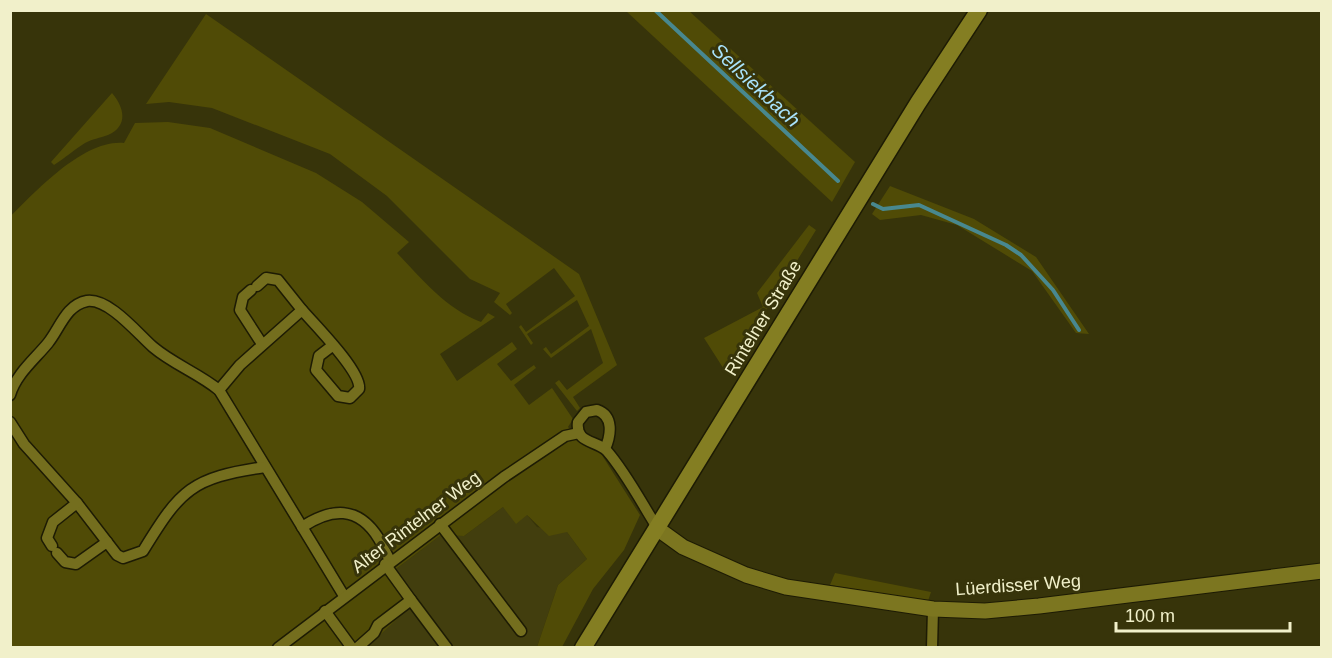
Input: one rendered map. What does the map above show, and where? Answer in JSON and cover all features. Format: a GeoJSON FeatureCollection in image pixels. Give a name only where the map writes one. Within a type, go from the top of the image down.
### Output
{"type":"FeatureCollection","features":[{"type":"Feature","properties":{"kind":"main road","name":"Rintelner Straße"},"geometry":{"type":"LineString","coordinates":[[583,648],[918,103],[979,10]]}},
{"type":"Feature","properties":{"kind":"main road","name":"Lüerdisser Weg"},"geometry":{"type":"LineString","coordinates":[[658,529],[683,548],[746,575],[786,587],[933,609],[985,611],[1028,607],[1322,571]]}},
{"type":"Feature","properties":{"kind":"street"},"geometry":{"type":"LineString","coordinates":[[262,344],[240,310],[243,297],[266,278],[278,280],[332,346],[359,381],[357,393],[350,398],[338,396],[316,370],[319,357],[332,346]]}},
{"type":"Feature","properties":{"kind":"street"},"geometry":{"type":"LineString","coordinates":[[10,395],[21,374],[48,342],[65,315],[77,304],[95,301],[113,310],[155,349],[219,390],[344,596]]}},
{"type":"Feature","properties":{"kind":"street"},"geometry":{"type":"LineString","coordinates":[[219,390],[262,344],[302,310]]}},
{"type":"Feature","properties":{"kind":"street"},"geometry":{"type":"LineString","coordinates":[[605,449],[609,439],[608,418],[597,410],[586,412],[578,422],[579,433],[586,442],[605,449],[658,529]]}},
{"type":"Feature","properties":{"kind":"street"},"geometry":{"type":"LineString","coordinates":[[10,422],[24,444],[123,558],[143,551],[173,503],[188,492],[220,475],[265,467]]}},
{"type":"Feature","properties":{"kind":"street","name":"Alter Rintelner Weg"},"geometry":{"type":"LineString","coordinates":[[278,648],[440,524],[558,440],[579,433]]}},
{"type":"Feature","properties":{"kind":"street"},"geometry":{"type":"LineString","coordinates":[[77,503],[49,528],[47,538],[65,562],[76,564],[107,542]]}},
{"type":"Feature","properties":{"kind":"street"},"geometry":{"type":"LineString","coordinates":[[302,527],[327,513],[348,513],[361,519],[371,528],[411,600],[447,648]]}},
{"type":"Feature","properties":{"kind":"street"},"geometry":{"type":"LineString","coordinates":[[440,524],[521,631]]}},
{"type":"Feature","properties":{"kind":"street"},"geometry":{"type":"LineString","coordinates":[[357,648],[374,633],[378,625],[411,600]]}},
{"type":"Feature","properties":{"kind":"street"},"geometry":{"type":"LineString","coordinates":[[932,648],[933,609]]}},
{"type":"Feature","properties":{"kind":"street"},"geometry":{"type":"LineString","coordinates":[[326,611],[352,648]]}},
{"type":"Feature","properties":{"kind":"shaded area"},"geometry":{"type":"Polygon","coordinates":[[[626,11],[689,11],[855,162],[832,202],[626,11]]]}},
{"type":"Feature","properties":{"kind":"shaded area"},"geometry":{"type":"Polygon","coordinates":[[[206,14],[579,274],[617,365],[573,397],[580,408],[577,411],[555,383],[559,380],[567,390],[603,363],[591,329],[551,358],[543,349],[546,347],[551,354],[589,326],[577,300],[527,334],[533,343],[531,345],[519,327],[521,325],[526,332],[575,296],[554,268],[506,304],[512,313],[510,315],[494,302],[500,293],[470,279],[387,196],[330,154],[212,108],[169,102],[146,104],[206,14]]]}},
{"type":"Feature","properties":{"kind":"shaded area"},"geometry":{"type":"Polygon","coordinates":[[[112,93],[122,110],[122,121],[119,127],[108,135],[85,143],[54,165],[51,162],[112,93]]]}},
{"type":"Feature","properties":{"kind":"shaded area"},"geometry":{"type":"Polygon","coordinates":[[[168,122],[210,128],[316,173],[362,202],[409,242],[397,253],[445,301],[481,322],[488,313],[495,317],[440,354],[457,381],[512,342],[517,349],[497,364],[511,381],[534,365],[536,368],[514,385],[529,405],[552,388],[573,419],[568,427],[582,442],[600,452],[640,515],[624,550],[593,589],[562,647],[537,647],[558,585],[587,559],[567,532],[549,536],[527,515],[516,524],[503,507],[464,536],[441,535],[388,575],[410,607],[367,647],[11,647],[10,217],[47,181],[77,158],[93,149],[109,144],[124,143],[135,123],[168,122]]]}},
{"type":"Feature","properties":{"kind":"shaded area"},"geometry":{"type":"Polygon","coordinates":[[[890,186],[974,219],[1036,257],[1089,334],[1076,333],[1032,271],[957,225],[921,215],[880,220],[872,214],[890,186]]]}},
{"type":"Feature","properties":{"kind":"shaded area"},"geometry":{"type":"Polygon","coordinates":[[[809,225],[816,230],[727,374],[704,338],[763,307],[757,293],[809,225]]]}},
{"type":"Feature","properties":{"kind":"shaded area"},"geometry":{"type":"Polygon","coordinates":[[[503,507],[527,515],[537,527],[567,532],[587,559],[558,585],[537,647],[367,648],[377,639],[388,575],[441,535],[464,536],[503,507]]]}},
{"type":"Feature","properties":{"kind":"shaded area"},"geometry":{"type":"Polygon","coordinates":[[[835,573],[931,592],[928,601],[830,585],[835,573]]]}},
{"type":"Feature","properties":{"kind":"waterway","name":"Sellsiekbach"},"geometry":{"type":"LineString","coordinates":[[655,10],[838,181]]}},
{"type":"Feature","properties":{"kind":"waterway","name":"Sellsiekbach"},"geometry":{"type":"LineString","coordinates":[[873,204],[883,209],[919,205],[1006,245],[1021,255],[1053,290],[1079,330]]}}]}
